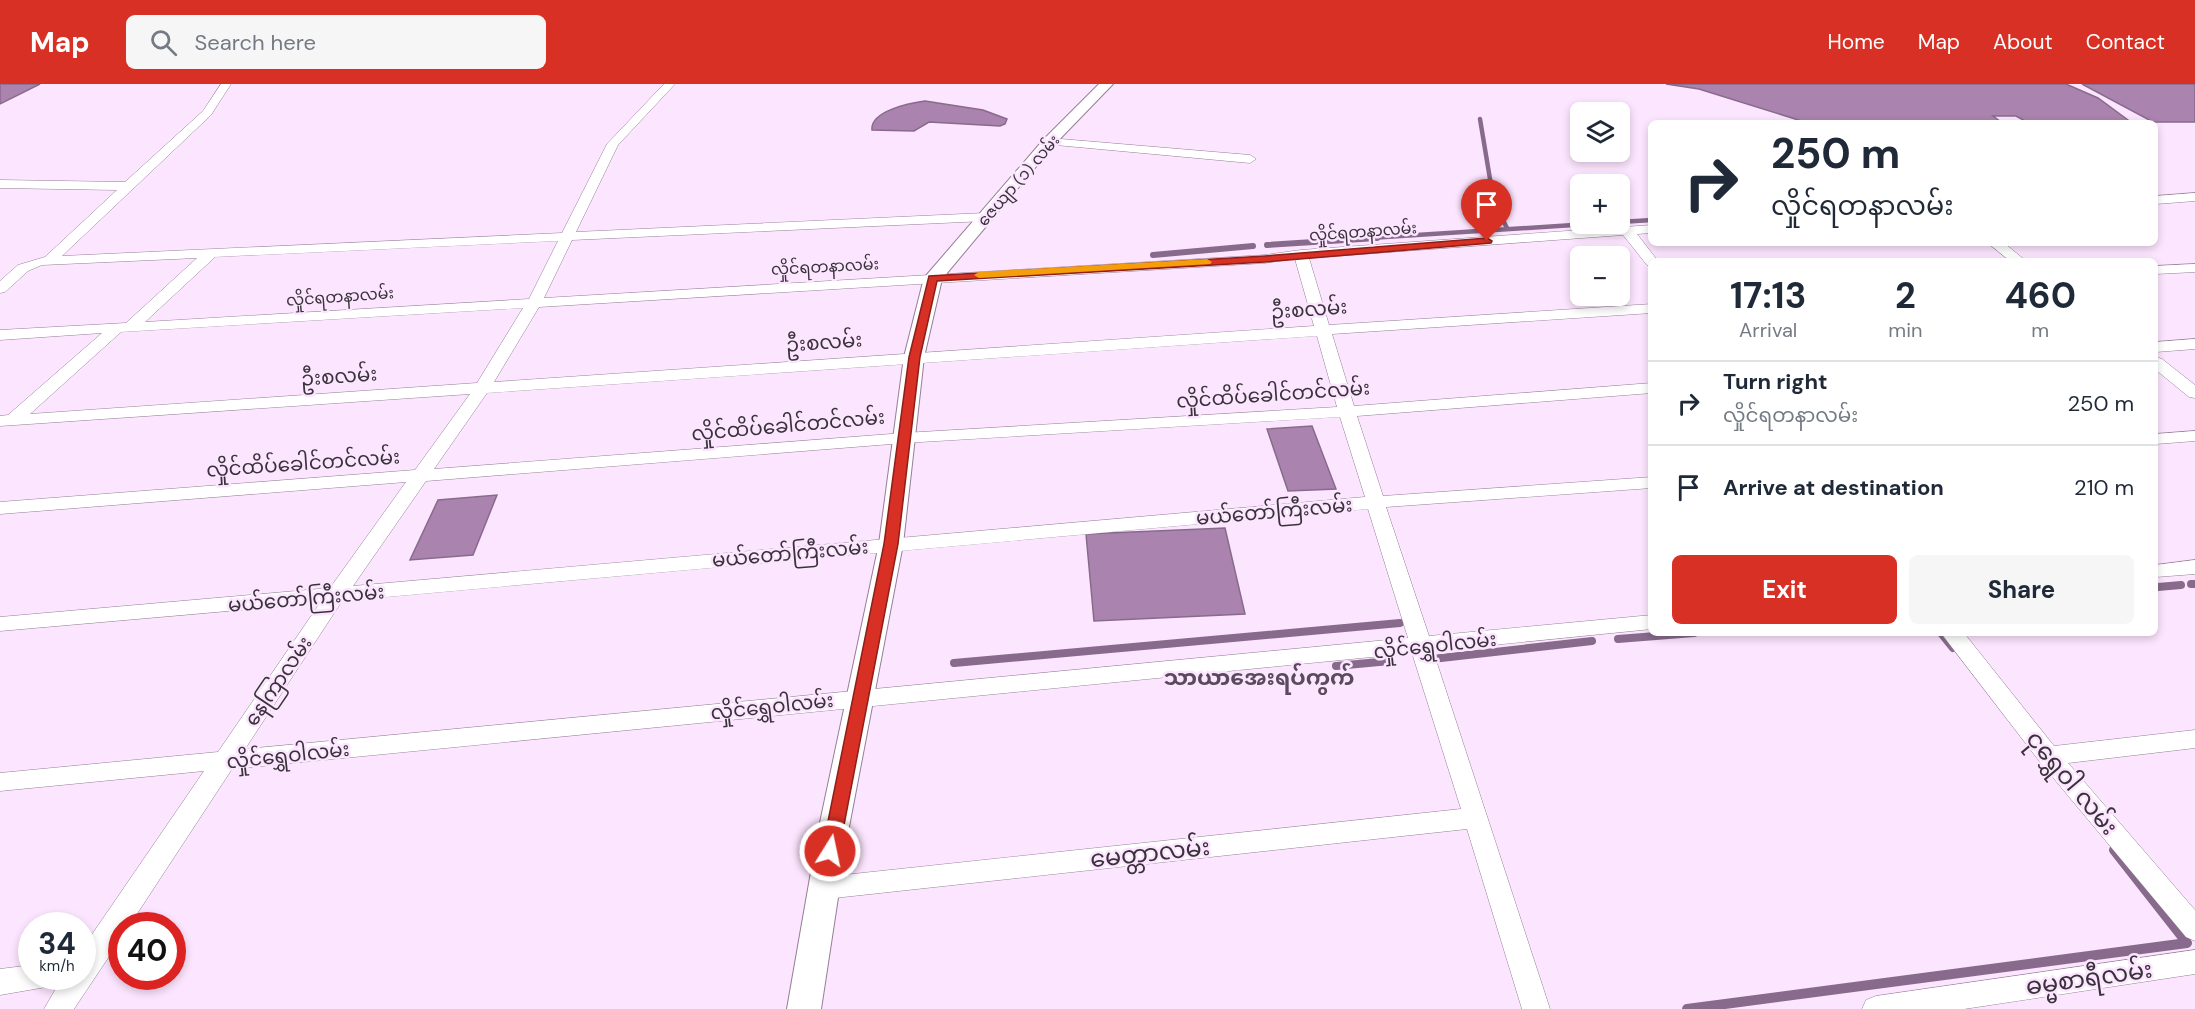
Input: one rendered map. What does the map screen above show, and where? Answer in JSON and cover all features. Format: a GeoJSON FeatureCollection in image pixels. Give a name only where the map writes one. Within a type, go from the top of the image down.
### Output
{"type":"FeatureCollection","features":[{"type":"Feature","properties":{"kind":"street"},"geometry":{"type":"LineString","coordinates":[[48,261],[207,113],[226,84]]}},
{"type":"Feature","properties":{"kind":"street","name":"နေကြာလမ်း"},"geometry":{"type":"LineString","coordinates":[[96,952],[335,596],[417,477],[483,387],[535,301],[613,144],[670,84]]}},
{"type":"Feature","properties":{"kind":"street","name":"ဇေယျာ (၁) လမ်း"},"geometry":{"type":"LineString","coordinates":[[933,278],[1049,142],[1106,84]]}},
{"type":"Feature","properties":{"kind":"street"},"geometry":{"type":"LineString","coordinates":[[1049,142],[1250,159]]}},
{"type":"Feature","properties":{"kind":"street"},"geometry":{"type":"LineString","coordinates":[[0,184],[130,186]]}},
{"type":"Feature","properties":{"kind":"street"},"geometry":{"type":"LineString","coordinates":[[2158,200],[2195,197]]}},
{"type":"Feature","properties":{"kind":"street"},"geometry":{"type":"LineString","coordinates":[[0,289],[23,268],[48,261],[985,217]]}},
{"type":"Feature","properties":{"kind":"street","name":"လှိုင်ရတနာလမ်း"},"geometry":{"type":"LineString","coordinates":[[1630,231],[1648,229]]}},
{"type":"Feature","properties":{"kind":"street","name":"လှိုင်ရတနာလမ်း"},"geometry":{"type":"LineString","coordinates":[[0,335],[123,329],[535,301],[1265,259],[1301,254],[1584,234]]}},
{"type":"Feature","properties":{"kind":"street"},"geometry":{"type":"LineString","coordinates":[[1629,234],[1649,258]]}},
{"type":"Feature","properties":{"kind":"street"},"geometry":{"type":"LineString","coordinates":[[1999,246],[2015,258]]}},
{"type":"Feature","properties":{"kind":"street"},"geometry":{"type":"LineString","coordinates":[[0,432],[7,420],[123,329],[211,253]]}},
{"type":"Feature","properties":{"kind":"street"},"geometry":{"type":"LineString","coordinates":[[1301,254],[1321,330],[1536,1009]]}},
{"type":"Feature","properties":{"kind":"street"},"geometry":{"type":"LineString","coordinates":[[2158,270],[2195,268]]}},
{"type":"Feature","properties":{"kind":"street"},"geometry":{"type":"LineString","coordinates":[[804,1009],[891,544],[914,357],[933,278]]}},
{"type":"Feature","properties":{"kind":"street","name":"ဦးစလမ်း"},"geometry":{"type":"LineString","coordinates":[[7,420],[1648,308]]}},
{"type":"Feature","properties":{"kind":"street"},"geometry":{"type":"LineString","coordinates":[[2158,347],[2195,344]]}},
{"type":"Feature","properties":{"kind":"street"},"geometry":{"type":"LineString","coordinates":[[2158,364],[2195,393]]}},
{"type":"Feature","properties":{"kind":"street","name":"လှိုင်ထိပ်ခေါင်တင်လမ်း"},"geometry":{"type":"LineString","coordinates":[[0,508],[904,438],[1347,412],[1648,388]]}},
{"type":"Feature","properties":{"kind":"street"},"geometry":{"type":"LineString","coordinates":[[2158,439],[2195,436]]}},
{"type":"Feature","properties":{"kind":"street","name":"မယ်တော်ကြီးလမ်း"},"geometry":{"type":"LineString","coordinates":[[0,624],[1377,502],[1648,482]]}},
{"type":"Feature","properties":{"kind":"street"},"geometry":{"type":"LineString","coordinates":[[2158,571],[2195,567]]}},
{"type":"Feature","properties":{"kind":"street","name":"လှိုင်ရွှေဝါလမ်း"},"geometry":{"type":"LineString","coordinates":[[0,782],[223,762],[862,697],[1421,647],[1648,622]]}},
{"type":"Feature","properties":{"kind":"street","name":"ငုရွှေဝါ လမ်း"},"geometry":{"type":"LineString","coordinates":[[1954,636],[2048,756],[2195,929]]}},
{"type":"Feature","properties":{"kind":"street"},"geometry":{"type":"LineString","coordinates":[[2048,756],[2195,739]]}},
{"type":"Feature","properties":{"kind":"street","name":"မေတ္တာလမ်း"},"geometry":{"type":"LineString","coordinates":[[825,888],[1475,818]]}},
{"type":"Feature","properties":{"kind":"street","name":"ဓမ္မစာရီလမ်း"},"geometry":{"type":"LineString","coordinates":[[1876,1009],[2195,962]]}},
{"type":"Feature","properties":{"kind":"street"},"geometry":{"type":"LineString","coordinates":[[0,982],[18,980]]}},
{"type":"Feature","properties":{"kind":"street"},"geometry":{"type":"LineString","coordinates":[[58,1009],[71,990]]}},
{"type":"Feature","properties":{"kind":"shaded area"},"geometry":{"type":"Polygon","coordinates":[[[0,84],[40,84],[0,104],[0,84]]]}},
{"type":"Feature","properties":{"kind":"shaded area"},"geometry":{"type":"Polygon","coordinates":[[[1666,84],[2066,84],[2098,98],[2128,120],[2023,120],[2016,116],[1993,116],[1998,120],[1798,120],[1699,89],[1666,84]]]}},
{"type":"Feature","properties":{"kind":"shaded area"},"geometry":{"type":"Polygon","coordinates":[[[2082,84],[2195,84],[2195,122],[2149,120],[2082,84]]]}},
{"type":"Feature","properties":{"kind":"shaded area"},"geometry":{"type":"Polygon","coordinates":[[[925,101],[983,110],[1007,119],[1005,124],[1000,126],[929,122],[914,131],[872,130],[873,123],[884,113],[901,106],[925,101]]]}},
{"type":"Feature","properties":{"kind":"shaded area"},"geometry":{"type":"Polygon","coordinates":[[[1312,426],[1336,489],[1288,491],[1267,429],[1312,426]]]}},
{"type":"Feature","properties":{"kind":"shaded area"},"geometry":{"type":"Polygon","coordinates":[[[497,495],[473,555],[410,560],[438,500],[497,495]]]}},
{"type":"Feature","properties":{"kind":"shaded area"},"geometry":{"type":"Polygon","coordinates":[[[1225,528],[1245,614],[1094,621],[1086,534],[1225,528]]]}},
{"type":"Feature","properties":{"kind":"waterway"},"geometry":{"type":"LineString","coordinates":[[1480,119],[1494,203],[1507,228]]}},
{"type":"Feature","properties":{"kind":"waterway"},"geometry":{"type":"LineString","coordinates":[[1630,221],[1648,220]]}},
{"type":"Feature","properties":{"kind":"waterway"},"geometry":{"type":"LineString","coordinates":[[1354,239],[1570,225]]}},
{"type":"Feature","properties":{"kind":"waterway"},"geometry":{"type":"LineString","coordinates":[[1267,245],[1377,238]]}},
{"type":"Feature","properties":{"kind":"waterway"},"geometry":{"type":"LineString","coordinates":[[1153,255],[1253,246]]}},
{"type":"Feature","properties":{"kind":"waterway"},"geometry":{"type":"LineString","coordinates":[[2158,587],[2181,585]]}},
{"type":"Feature","properties":{"kind":"waterway"},"geometry":{"type":"LineString","coordinates":[[954,663],[1400,623]]}},
{"type":"Feature","properties":{"kind":"waterway"},"geometry":{"type":"LineString","coordinates":[[1618,639],[1656,636]]}},
{"type":"Feature","properties":{"kind":"waterway"},"geometry":{"type":"LineString","coordinates":[[1943,636],[1953,648]]}},
{"type":"Feature","properties":{"kind":"waterway"},"geometry":{"type":"LineString","coordinates":[[1432,659],[1592,641]]}},
{"type":"Feature","properties":{"kind":"waterway"},"geometry":{"type":"LineString","coordinates":[[1336,666],[1390,661]]}},
{"type":"Feature","properties":{"kind":"waterway"},"geometry":{"type":"LineString","coordinates":[[1687,1009],[2187,943],[2114,850]]}},
{"type":"Feature","properties":{"kind":"slow traffic"},"geometry":{"type":"LineString","coordinates":[[979,275],[1207,262]]}},
{"type":"Feature","properties":{"kind":"district","name":"သာယာအေးရပ်ကွက်"},"geometry":{"type":"Point","coordinates":[1259,677]}},
{"type":"Feature","properties":{"kind":"route"},"geometry":{"type":"LineString","coordinates":[[830,851],[891,544],[914,357],[933,278],[1265,259],[1301,254],[1487,241]]}}]}
